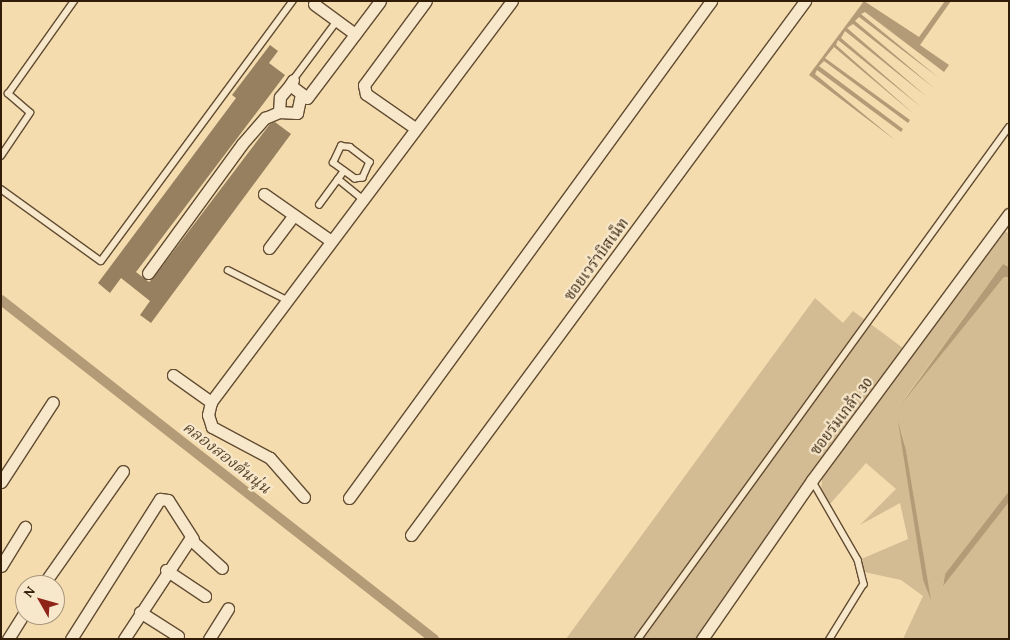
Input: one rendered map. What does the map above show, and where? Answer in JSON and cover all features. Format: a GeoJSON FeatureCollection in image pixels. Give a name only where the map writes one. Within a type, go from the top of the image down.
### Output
{"type":"FeatureCollection","features":[{"type":"Feature","properties":{"kind":"street"},"geometry":{"type":"LineString","coordinates":[[148,273],[242,144],[265,118],[279,112],[297,113],[304,96],[380,1]]}},
{"type":"Feature","properties":{"kind":"street"},"geometry":{"type":"LineString","coordinates":[[415,128],[366,94],[364,85],[426,1]]}},
{"type":"Feature","properties":{"kind":"street"},"geometry":{"type":"LineString","coordinates":[[304,498],[270,458],[212,427],[208,415],[211,402],[512,1]]}},
{"type":"Feature","properties":{"kind":"street"},"geometry":{"type":"LineString","coordinates":[[349,498],[711,1]]}},
{"type":"Feature","properties":{"kind":"street","name":"ซอยเวร่าบิสเน็ท"},"geometry":{"type":"LineString","coordinates":[[411,535],[805,1]]}},
{"type":"Feature","properties":{"kind":"street"},"geometry":{"type":"LineString","coordinates":[[314,4],[355,34]]}},
{"type":"Feature","properties":{"kind":"street"},"geometry":{"type":"LineString","coordinates":[[279,112],[280,97],[291,83],[304,96]]}},
{"type":"Feature","properties":{"kind":"street"},"geometry":{"type":"LineString","coordinates":[[264,194],[331,241]]}},
{"type":"Feature","properties":{"kind":"street","name":"ซอยร่มเกล้า 30"},"geometry":{"type":"LineString","coordinates":[[702,639],[812,480],[1009,214]]}},
{"type":"Feature","properties":{"kind":"street"},"geometry":{"type":"LineString","coordinates":[[268,248],[294,215]]}},
{"type":"Feature","properties":{"kind":"street"},"geometry":{"type":"LineString","coordinates":[[173,375],[211,402]]}},
{"type":"Feature","properties":{"kind":"street"},"geometry":{"type":"LineString","coordinates":[[1,482],[53,402]]}},
{"type":"Feature","properties":{"kind":"street"},"geometry":{"type":"LineString","coordinates":[[50,575],[123,472]]}},
{"type":"Feature","properties":{"kind":"street"},"geometry":{"type":"LineString","coordinates":[[71,639],[160,499],[168,500],[193,539],[222,568]]}},
{"type":"Feature","properties":{"kind":"street"},"geometry":{"type":"LineString","coordinates":[[1,566],[25,527]]}},
{"type":"Feature","properties":{"kind":"street"},"geometry":{"type":"LineString","coordinates":[[124,639],[166,570],[193,539]]}},
{"type":"Feature","properties":{"kind":"street"},"geometry":{"type":"LineString","coordinates":[[166,570],[205,596]]}},
{"type":"Feature","properties":{"kind":"street"},"geometry":{"type":"LineString","coordinates":[[209,639],[228,609]]}},
{"type":"Feature","properties":{"kind":"street"},"geometry":{"type":"LineString","coordinates":[[140,612],[178,636]]}},
{"type":"Feature","properties":{"kind":"street"},"geometry":{"type":"LineString","coordinates":[[8,639],[17,625]]}},
{"type":"Feature","properties":{"kind":"lane"},"geometry":{"type":"LineString","coordinates":[[1,156],[30,113],[8,94],[74,1]]}},
{"type":"Feature","properties":{"kind":"lane"},"geometry":{"type":"LineString","coordinates":[[1,190],[101,261],[293,1]]}},
{"type":"Feature","properties":{"kind":"lane"},"geometry":{"type":"LineString","coordinates":[[291,83],[337,21]]}},
{"type":"Feature","properties":{"kind":"lane"},"geometry":{"type":"LineString","coordinates":[[638,639],[1009,127]]}},
{"type":"Feature","properties":{"kind":"lane"},"geometry":{"type":"LineString","coordinates":[[344,145],[371,164],[360,180],[344,171],[331,159],[344,145]]}},
{"type":"Feature","properties":{"kind":"lane"},"geometry":{"type":"LineString","coordinates":[[318,205],[344,171]]}},
{"type":"Feature","properties":{"kind":"lane"},"geometry":{"type":"LineString","coordinates":[[338,179],[362,199]]}},
{"type":"Feature","properties":{"kind":"lane"},"geometry":{"type":"LineString","coordinates":[[228,270],[287,300]]}},
{"type":"Feature","properties":{"kind":"lane"},"geometry":{"type":"LineString","coordinates":[[812,480],[858,560],[864,584],[830,639]]}},
{"type":"Feature","properties":{"kind":"shaded area"},"geometry":{"type":"Polygon","coordinates":[[[864,1],[919,37],[945,1],[951,1],[920,45],[949,65],[944,72],[865,12],[861,14],[939,78],[859,17],[855,21],[934,88],[853,24],[847,28],[927,97],[845,31],[841,38],[921,107],[838,40],[836,45],[915,115],[834,47],[825,58],[910,120],[908,123],[824,61],[819,66],[903,129],[901,132],[817,70],[815,74],[895,140],[809,75],[864,1]]]}},
{"type":"Feature","properties":{"kind":"shaded area"},"geometry":{"type":"Polygon","coordinates":[[[1005,231],[1009,234],[1009,267],[1003,264],[899,406],[1004,277],[1009,277],[1009,491],[945,574],[943,585],[1009,502],[1009,639],[903,639],[923,596],[901,580],[864,572],[859,560],[908,539],[900,503],[860,525],[896,489],[866,463],[830,504],[821,494],[822,478],[1005,231]],[[900,427],[923,580],[930,596],[906,450],[900,427]]]}},
{"type":"Feature","properties":{"kind":"shaded area"},"geometry":{"type":"Polygon","coordinates":[[[1003,264],[1009,267],[1009,277],[1004,277],[899,407],[1003,264]]]}},
{"type":"Feature","properties":{"kind":"shaded area"},"geometry":{"type":"Polygon","coordinates":[[[815,298],[843,323],[853,311],[903,348],[696,639],[566,639],[815,298]]]}},
{"type":"Feature","properties":{"kind":"shaded area"},"geometry":{"type":"Polygon","coordinates":[[[898,421],[906,450],[931,600],[923,580],[898,421]]]}},
{"type":"Feature","properties":{"kind":"shaded area"},"geometry":{"type":"Polygon","coordinates":[[[1009,491],[1009,502],[943,586],[945,574],[1009,491]]]}},
{"type":"Feature","properties":{"kind":"building"},"geometry":{"type":"Polygon","coordinates":[[[270,45],[278,51],[269,63],[285,75],[136,272],[149,282],[154,277],[270,124],[275,122],[291,134],[151,323],[140,315],[150,301],[121,278],[110,293],[98,283],[236,98],[232,95],[270,45]]]}},
{"type":"Feature","properties":{"kind":"waterway","name":"คลองสองต้นนุ่น"},"geometry":{"type":"LineString","coordinates":[[1,300],[434,639]]}}]}
